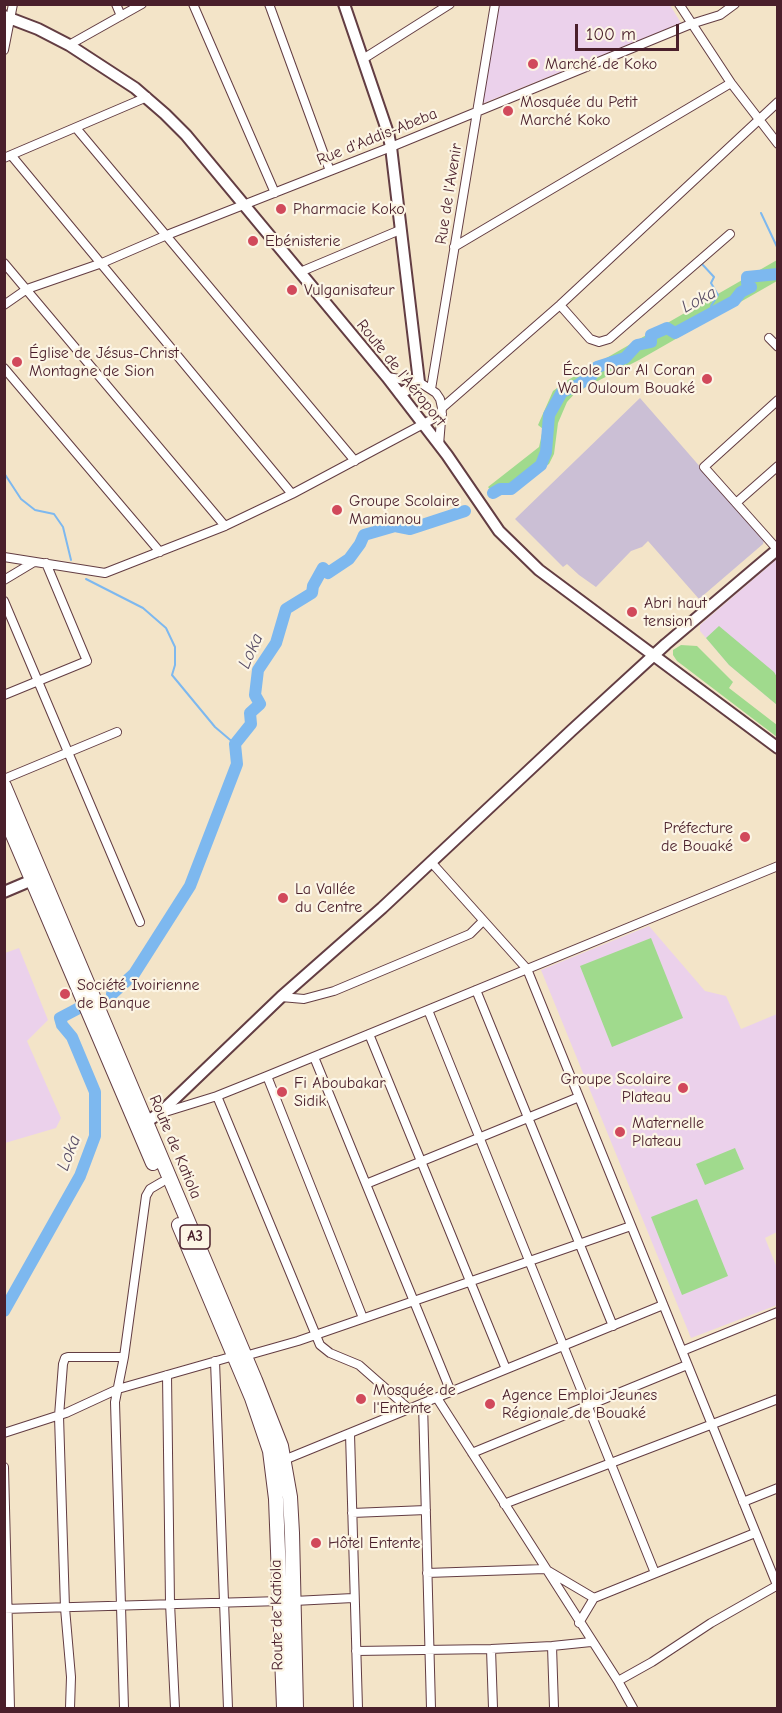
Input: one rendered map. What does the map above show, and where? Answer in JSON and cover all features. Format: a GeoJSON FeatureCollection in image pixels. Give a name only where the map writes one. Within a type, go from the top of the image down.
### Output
{"type":"FeatureCollection","features":[{"type":"Feature","properties":{"kind":"highway","name":"Route de Katiola"},"geometry":{"type":"LineString","coordinates":[[4,786],[38,878],[239,1356],[260,1419],[270,1451],[276,1499],[296,1708]]}},
{"type":"Feature","properties":{"kind":"highway","name":"Route de Katiola"},"geometry":{"type":"LineString","coordinates":[[4,814],[38,878]]}},
{"type":"Feature","properties":{"kind":"highway","name":"Route de Katiola"},"geometry":{"type":"LineString","coordinates":[[142,1124],[162,1182],[239,1356],[276,1431],[284,1460],[290,1497],[284,1708]]}},
{"type":"Feature","properties":{"kind":"street"},"geometry":{"type":"LineString","coordinates":[[4,50],[7,17],[13,4]]}},
{"type":"Feature","properties":{"kind":"street"},"geometry":{"type":"LineString","coordinates":[[116,4],[121,16]]}},
{"type":"Feature","properties":{"kind":"street"},"geometry":{"type":"LineString","coordinates":[[69,45],[142,4]]}},
{"type":"Feature","properties":{"kind":"street"},"geometry":{"type":"LineString","coordinates":[[193,4],[275,193]]}},
{"type":"Feature","properties":{"kind":"street"},"geometry":{"type":"LineString","coordinates":[[269,4],[330,171]]}},
{"type":"Feature","properties":{"kind":"street"},"geometry":{"type":"LineString","coordinates":[[344,4],[391,147],[419,382]]}},
{"type":"Feature","properties":{"kind":"street"},"geometry":{"type":"LineString","coordinates":[[363,59],[450,4]]}},
{"type":"Feature","properties":{"kind":"street","name":"Rue de l'Avenir"},"geometry":{"type":"LineString","coordinates":[[431,389],[495,4]]}},
{"type":"Feature","properties":{"kind":"street"},"geometry":{"type":"LineString","coordinates":[[679,4],[731,83],[777,144]]}},
{"type":"Feature","properties":{"kind":"street","name":"Rue d'Addis-Abeba"},"geometry":{"type":"LineString","coordinates":[[4,305],[27,290],[102,263],[691,24],[720,15],[735,4]]}},
{"type":"Feature","properties":{"kind":"street","name":"Route de l'Aéroport"},"geometry":{"type":"LineString","coordinates":[[7,17],[38,29],[69,45],[147,97],[186,135],[387,377],[424,424],[499,531],[539,570],[777,748]]}},
{"type":"Feature","properties":{"kind":"street"},"geometry":{"type":"LineString","coordinates":[[454,247],[731,83]]}},
{"type":"Feature","properties":{"kind":"street"},"geometry":{"type":"LineString","coordinates":[[147,97],[8,156],[102,263],[292,494]]}},
{"type":"Feature","properties":{"kind":"street"},"geometry":{"type":"LineString","coordinates":[[4,557],[105,573],[225,526],[292,494],[355,461],[378,446],[424,424],[442,411],[560,305],[777,102]]}},
{"type":"Feature","properties":{"kind":"street"},"geometry":{"type":"LineString","coordinates":[[76,128],[355,461]]}},
{"type":"Feature","properties":{"kind":"street"},"geometry":{"type":"LineString","coordinates":[[300,272],[400,230]]}},
{"type":"Feature","properties":{"kind":"street"},"geometry":{"type":"LineString","coordinates":[[560,305],[590,339],[599,342],[609,339],[730,234]]}},
{"type":"Feature","properties":{"kind":"street"},"geometry":{"type":"LineString","coordinates":[[4,264],[225,526]]}},
{"type":"Feature","properties":{"kind":"street"},"geometry":{"type":"LineString","coordinates":[[769,338],[777,347]]}},
{"type":"Feature","properties":{"kind":"street"},"geometry":{"type":"LineString","coordinates":[[4,369],[160,552]]}},
{"type":"Feature","properties":{"kind":"street"},"geometry":{"type":"LineString","coordinates":[[387,377],[419,382],[431,389],[440,399],[442,411],[439,445]]}},
{"type":"Feature","properties":{"kind":"street"},"geometry":{"type":"LineString","coordinates":[[400,394],[419,382]]}},
{"type":"Feature","properties":{"kind":"street"},"geometry":{"type":"LineString","coordinates":[[142,1124],[160,1113],[281,997],[431,862],[654,655],[777,549],[704,467],[777,400]]}},
{"type":"Feature","properties":{"kind":"street"},"geometry":{"type":"LineString","coordinates":[[736,503],[777,466]]}},
{"type":"Feature","properties":{"kind":"street"},"geometry":{"type":"LineString","coordinates":[[4,580],[34,562]]}},
{"type":"Feature","properties":{"kind":"street"},"geometry":{"type":"LineString","coordinates":[[4,696],[87,661],[46,563]]}},
{"type":"Feature","properties":{"kind":"street"},"geometry":{"type":"LineString","coordinates":[[4,601],[140,922]]}},
{"type":"Feature","properties":{"kind":"street"},"geometry":{"type":"LineString","coordinates":[[4,779],[117,732]]}},
{"type":"Feature","properties":{"kind":"street"},"geometry":{"type":"LineString","coordinates":[[431,862],[527,969],[777,1585],[618,1681]]}},
{"type":"Feature","properties":{"kind":"street"},"geometry":{"type":"LineString","coordinates":[[160,1113],[217,1096],[267,1076],[777,866]]}},
{"type":"Feature","properties":{"kind":"street"},"geometry":{"type":"LineString","coordinates":[[4,892],[38,878]]}},
{"type":"Feature","properties":{"kind":"street"},"geometry":{"type":"LineString","coordinates":[[281,997],[304,999],[334,991],[470,934],[483,921]]}},
{"type":"Feature","properties":{"kind":"street"},"geometry":{"type":"LineString","coordinates":[[476,990],[613,1326]]}},
{"type":"Feature","properties":{"kind":"street"},"geometry":{"type":"LineString","coordinates":[[428,1010],[655,1573]]}},
{"type":"Feature","properties":{"kind":"street"},"geometry":{"type":"LineString","coordinates":[[369,1034],[506,1369]]}},
{"type":"Feature","properties":{"kind":"street"},"geometry":{"type":"LineString","coordinates":[[314,1057],[451,1392]]}},
{"type":"Feature","properties":{"kind":"street"},"geometry":{"type":"LineString","coordinates":[[267,1076],[363,1318]]}},
{"type":"Feature","properties":{"kind":"street"},"geometry":{"type":"LineString","coordinates":[[217,1096],[314,1335],[324,1350],[359,1365],[409,1408]]}},
{"type":"Feature","properties":{"kind":"street"},"geometry":{"type":"LineString","coordinates":[[366,1184],[579,1097]]}},
{"type":"Feature","properties":{"kind":"street"},"geometry":{"type":"LineString","coordinates":[[124,1708],[115,1408],[146,1196],[150,1189],[162,1182]]}},
{"type":"Feature","properties":{"kind":"street"},"geometry":{"type":"LineString","coordinates":[[4,1433],[59,1416],[118,1389],[314,1335],[631,1226]]}},
{"type":"Feature","properties":{"kind":"street"},"geometry":{"type":"LineString","coordinates":[[284,1460],[663,1305]]}},
{"type":"Feature","properties":{"kind":"street"},"geometry":{"type":"LineString","coordinates":[[682,1351],[777,1312]]}},
{"type":"Feature","properties":{"kind":"street"},"geometry":{"type":"LineString","coordinates":[[70,1708],[72,1677],[65,1608],[59,1416],[65,1358],[124,1357]]}},
{"type":"Feature","properties":{"kind":"street"},"geometry":{"type":"LineString","coordinates":[[215,1361],[228,1708]]}},
{"type":"Feature","properties":{"kind":"street"},"geometry":{"type":"LineString","coordinates":[[472,1453],[687,1365]]}},
{"type":"Feature","properties":{"kind":"street"},"geometry":{"type":"LineString","coordinates":[[167,1375],[170,1603],[175,1708]]}},
{"type":"Feature","properties":{"kind":"street"},"geometry":{"type":"LineString","coordinates":[[437,1398],[633,1708]]}},
{"type":"Feature","properties":{"kind":"street"},"geometry":{"type":"LineString","coordinates":[[504,1504],[777,1399]]}},
{"type":"Feature","properties":{"kind":"street"},"geometry":{"type":"LineString","coordinates":[[423,1403],[431,1708]]}},
{"type":"Feature","properties":{"kind":"street"},"geometry":{"type":"LineString","coordinates":[[350,1434],[358,1708]]}},
{"type":"Feature","properties":{"kind":"street"},"geometry":{"type":"LineString","coordinates":[[4,1467],[10,1708]]}},
{"type":"Feature","properties":{"kind":"street"},"geometry":{"type":"LineString","coordinates":[[743,1502],[777,1488]]}},
{"type":"Feature","properties":{"kind":"street"},"geometry":{"type":"LineString","coordinates":[[352,1513],[426,1509]]}},
{"type":"Feature","properties":{"kind":"street"},"geometry":{"type":"LineString","coordinates":[[579,1623],[594,1598],[755,1533]]}},
{"type":"Feature","properties":{"kind":"street"},"geometry":{"type":"LineString","coordinates":[[427,1573],[545,1569],[594,1598]]}},
{"type":"Feature","properties":{"kind":"street"},"geometry":{"type":"LineString","coordinates":[[6,1609],[353,1598]]}},
{"type":"Feature","properties":{"kind":"street"},"geometry":{"type":"LineString","coordinates":[[356,1651],[491,1649],[552,1646],[591,1641]]}},
{"type":"Feature","properties":{"kind":"street"},"geometry":{"type":"LineString","coordinates":[[552,1646],[554,1708]]}},
{"type":"Feature","properties":{"kind":"street"},"geometry":{"type":"LineString","coordinates":[[491,1649],[493,1708]]}},
{"type":"Feature","properties":{"kind":"shaded area","name":"Marché de Koko"},"geometry":{"type":"Polygon","coordinates":[[[493,5],[670,5],[681,23],[479,105],[493,5]]]}},
{"type":"Feature","properties":{"kind":"shaded area"},"geometry":{"type":"Polygon","coordinates":[[[640,398],[764,540],[763,544],[699,599],[648,541],[642,547],[631,551],[596,587],[567,564],[563,567],[515,519],[640,398]]]}},
{"type":"Feature","properties":{"kind":"shaded area"},"geometry":{"type":"Polygon","coordinates":[[[777,559],[777,705],[729,665],[700,631],[700,625],[777,559]]]}},
{"type":"Feature","properties":{"kind":"shaded area"},"geometry":{"type":"Polygon","coordinates":[[[649,926],[705,991],[726,996],[741,1029],[777,1014],[777,1232],[765,1238],[777,1268],[777,1305],[691,1338],[541,970],[649,926]]]}},
{"type":"Feature","properties":{"kind":"shaded area"},"geometry":{"type":"Polygon","coordinates":[[[19,948],[48,1020],[27,1041],[61,1118],[56,1128],[5,1143],[5,953],[19,948]]]}},
{"type":"Feature","properties":{"kind":"green space"},"geometry":{"type":"Polygon","coordinates":[[[777,260],[777,281],[639,360],[576,392],[567,402],[558,423],[554,454],[549,464],[496,497],[488,487],[539,447],[543,429],[538,425],[553,391],[568,380],[777,260]]]}},
{"type":"Feature","properties":{"kind":"green space"},"geometry":{"type":"Polygon","coordinates":[[[719,626],[774,672],[777,677],[777,705],[729,665],[706,638],[719,626]]]}},
{"type":"Feature","properties":{"kind":"green space"},"geometry":{"type":"Polygon","coordinates":[[[681,645],[697,646],[733,682],[729,688],[777,725],[777,737],[677,661],[673,650],[681,645]]]}},
{"type":"Feature","properties":{"kind":"green space"},"geometry":{"type":"Polygon","coordinates":[[[651,938],[683,1018],[612,1047],[580,966],[651,938]]]}},
{"type":"Feature","properties":{"kind":"green space"},"geometry":{"type":"Polygon","coordinates":[[[735,1148],[744,1169],[705,1185],[696,1164],[735,1148]]]}},
{"type":"Feature","properties":{"kind":"green space"},"geometry":{"type":"Polygon","coordinates":[[[697,1199],[728,1276],[682,1295],[651,1217],[697,1199]]]}},
{"type":"Feature","properties":{"kind":"waterway"},"geometry":{"type":"LineString","coordinates":[[761,213],[778,249]]}},
{"type":"Feature","properties":{"kind":"waterway"},"geometry":{"type":"LineString","coordinates":[[703,260],[702,264],[714,277],[711,283],[718,295],[711,306],[714,310]]}},
{"type":"Feature","properties":{"kind":"waterway","name":"Loka"},"geometry":{"type":"LineString","coordinates":[[493,493],[500,489],[511,489],[541,465],[546,452],[549,415],[562,392],[578,385],[592,375],[597,367],[625,358],[637,345],[651,342],[651,335],[667,328],[675,333],[734,301],[741,292],[751,287],[747,283],[747,277],[778,274]]}},
{"type":"Feature","properties":{"kind":"waterway"},"geometry":{"type":"LineString","coordinates":[[4,473],[21,499],[35,510],[54,514],[63,527],[71,560]]}},
{"type":"Feature","properties":{"kind":"waterway","name":"Loka"},"geometry":{"type":"LineString","coordinates":[[112,994],[134,974],[190,886],[237,764],[235,744],[251,724],[250,713],[260,704],[255,695],[258,670],[276,643],[286,609],[312,593],[313,586],[323,568],[328,573],[349,559],[364,535],[395,526],[410,529],[465,511]]}},
{"type":"Feature","properties":{"kind":"waterway"},"geometry":{"type":"LineString","coordinates":[[86,579],[143,608],[166,628],[175,647],[175,665],[172,675],[215,727],[235,744]]}},
{"type":"Feature","properties":{"kind":"waterway","name":"Loka"},"geometry":{"type":"LineString","coordinates":[[4,1311],[80,1176],[95,1136],[95,1092],[72,1037],[62,1025],[60,1018],[79,1008]]}},
{"type":"Feature","properties":{"kind":"place","name":"Marché de Koko"},"geometry":{"type":"Point","coordinates":[533,64]}},
{"type":"Feature","properties":{"kind":"place","name":"Mosquée du Petit Marché Koko"},"geometry":{"type":"Point","coordinates":[508,111]}},
{"type":"Feature","properties":{"kind":"place","name":"Pharmacie Koko"},"geometry":{"type":"Point","coordinates":[281,209]}},
{"type":"Feature","properties":{"kind":"place","name":"Ebénisterie"},"geometry":{"type":"Point","coordinates":[253,241]}},
{"type":"Feature","properties":{"kind":"place","name":"Vulganisateur"},"geometry":{"type":"Point","coordinates":[292,290]}},
{"type":"Feature","properties":{"kind":"place","name":"Église de Jésus-Christ Montagne de Sion"},"geometry":{"type":"Point","coordinates":[17,362]}},
{"type":"Feature","properties":{"kind":"place","name":"École Dar Al Coran Wal Ouloum Bouaké"},"geometry":{"type":"Point","coordinates":[707,379]}},
{"type":"Feature","properties":{"kind":"place","name":"Groupe Scolaire Mamianou"},"geometry":{"type":"Point","coordinates":[337,510]}},
{"type":"Feature","properties":{"kind":"place","name":"Abri haut tension"},"geometry":{"type":"Point","coordinates":[632,612]}},
{"type":"Feature","properties":{"kind":"place","name":"Préfecture de Bouaké"},"geometry":{"type":"Point","coordinates":[745,837]}},
{"type":"Feature","properties":{"kind":"place","name":"La Vallée du Centre"},"geometry":{"type":"Point","coordinates":[283,898]}},
{"type":"Feature","properties":{"kind":"place","name":"Société Ivoirienne de Banque"},"geometry":{"type":"Point","coordinates":[65,994]}},
{"type":"Feature","properties":{"kind":"place","name":"Groupe Scolaire Plateau"},"geometry":{"type":"Point","coordinates":[683,1088]}},
{"type":"Feature","properties":{"kind":"place","name":"Fi Aboubakar Sidik"},"geometry":{"type":"Point","coordinates":[282,1092]}},
{"type":"Feature","properties":{"kind":"place","name":"Maternelle Plateau"},"geometry":{"type":"Point","coordinates":[620,1132]}},
{"type":"Feature","properties":{"kind":"place","name":"Mosquée de l'Entente"},"geometry":{"type":"Point","coordinates":[361,1399]}},
{"type":"Feature","properties":{"kind":"place","name":"Agence Emploi Jeunes Régionale de Bouaké"},"geometry":{"type":"Point","coordinates":[490,1404]}},
{"type":"Feature","properties":{"kind":"place","name":"Hôtel Entente"},"geometry":{"type":"Point","coordinates":[316,1543]}}]}
